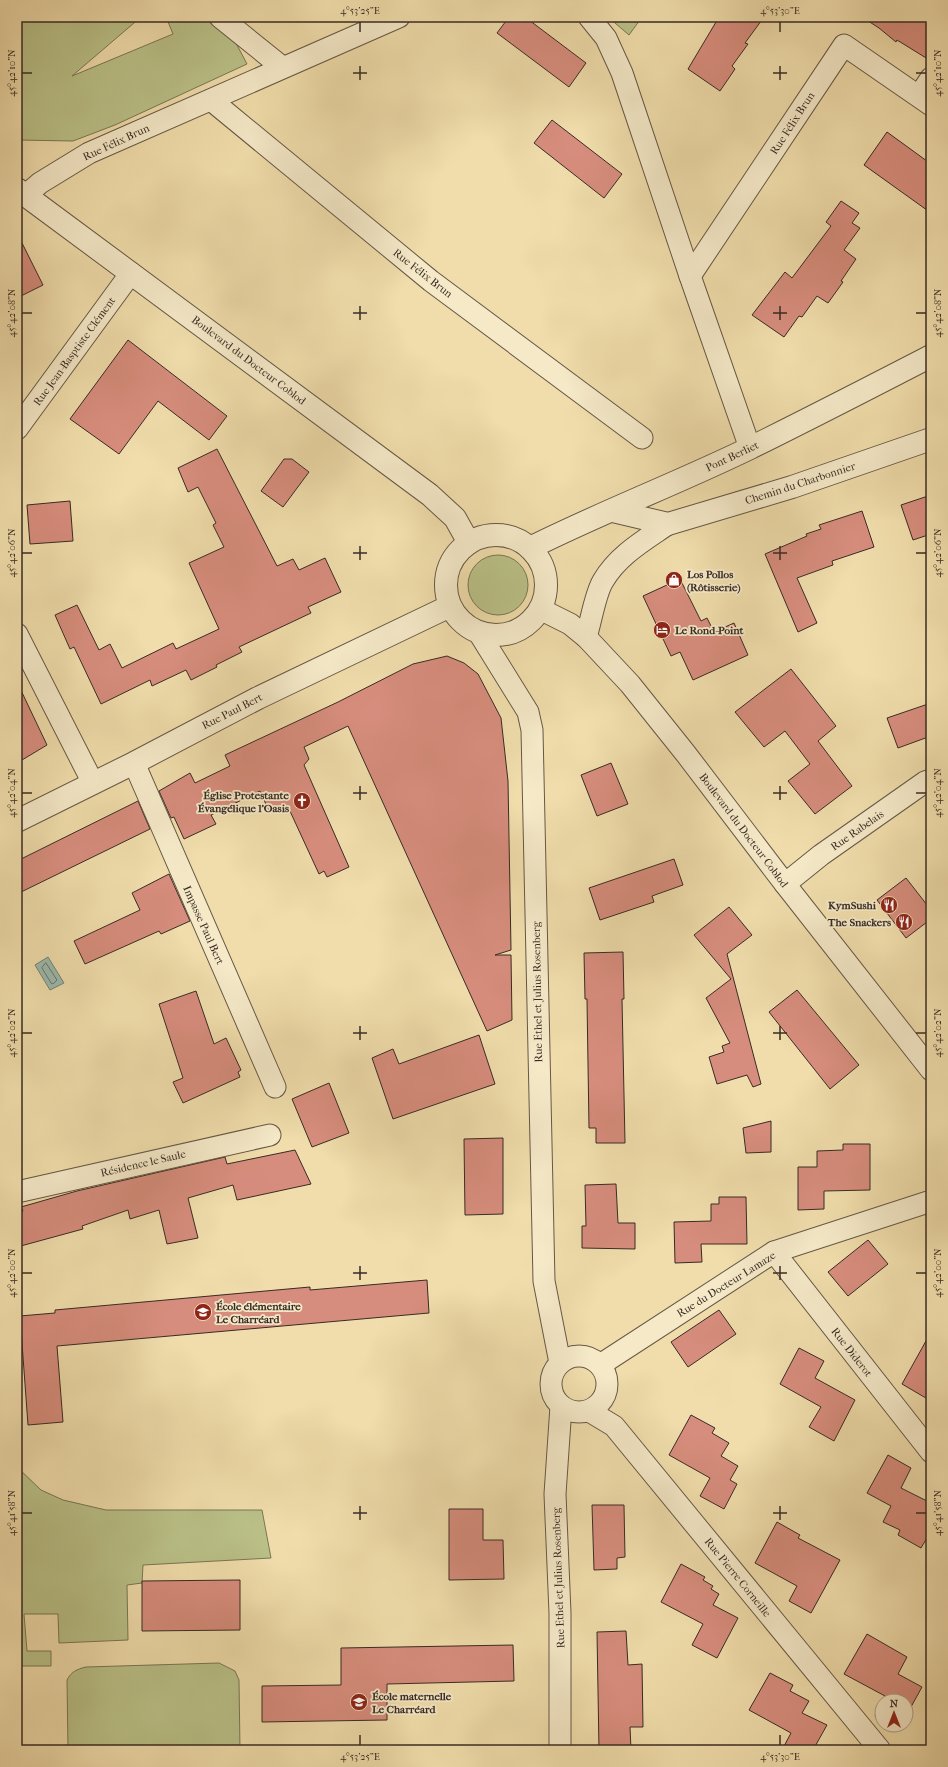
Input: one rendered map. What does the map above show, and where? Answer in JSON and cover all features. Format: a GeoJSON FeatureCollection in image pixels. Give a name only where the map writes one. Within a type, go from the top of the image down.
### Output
{"type":"FeatureCollection","features":[{"type":"Feature","properties":{"kind":"street"},"geometry":{"type":"LineString","coordinates":[[220,17],[282,67]]}},
{"type":"Feature","properties":{"kind":"street","name":"Rue Félix Brun"},"geometry":{"type":"LineString","coordinates":[[21,192],[40,183],[89,153],[211,100],[282,67],[399,17]]}},
{"type":"Feature","properties":{"kind":"street"},"geometry":{"type":"LineString","coordinates":[[589,17],[606,38],[622,73],[690,276],[750,448]]}},
{"type":"Feature","properties":{"kind":"street","name":"Rue Félix Brun"},"geometry":{"type":"LineString","coordinates":[[690,276],[844,45],[925,100],[931,78]]}},
{"type":"Feature","properties":{"kind":"street","name":"Rue Félix Brun"},"geometry":{"type":"LineString","coordinates":[[211,100],[431,281],[642,438]]}},
{"type":"Feature","properties":{"kind":"street","name":"Boulevard du Docteur Coblod"},"geometry":{"type":"LineString","coordinates":[[21,192],[430,495],[455,518],[469,543]]}},
{"type":"Feature","properties":{"kind":"street","name":"Rue Jean-Basptiste Clément"},"geometry":{"type":"LineString","coordinates":[[17,429],[131,273]]}},
{"type":"Feature","properties":{"kind":"street","name":"Pont Berliet"},"geometry":{"type":"LineString","coordinates":[[530,548],[566,530],[613,511],[750,448],[931,356]]}},
{"type":"Feature","properties":{"kind":"street","name":"Chemin du Charbonnier"},"geometry":{"type":"LineString","coordinates":[[586,637],[602,582],[626,554],[668,524],[792,487],[931,439]]}},
{"type":"Feature","properties":{"kind":"street","name":"Chemin du Charbonnier"},"geometry":{"type":"LineString","coordinates":[[613,511],[668,524]]}},
{"type":"Feature","properties":{"kind":"street"},"geometry":{"type":"LineString","coordinates":[[501,536],[519,540],[530,548],[540,561],[546,576],[546,593],[540,609],[532,620],[521,629],[507,634],[493,636],[479,633],[467,627],[457,618],[450,606],[446,592],[446,578],[450,564],[458,552],[469,543],[481,537],[501,536]]}},
{"type":"Feature","properties":{"kind":"street","name":"Rue Paul Bert"},"geometry":{"type":"LineString","coordinates":[[17,821],[134,763],[258,698],[450,606]]}},
{"type":"Feature","properties":{"kind":"street","name":"Boulevard du Docteur Coblod"},"geometry":{"type":"LineString","coordinates":[[540,609],[570,624],[586,637],[630,684],[681,748],[784,884],[931,1070]]}},
{"type":"Feature","properties":{"kind":"street","name":"Rue Ethel et Julius Rosenberg"},"geometry":{"type":"LineString","coordinates":[[479,633],[528,712],[532,730],[544,1281],[560,1363]]}},
{"type":"Feature","properties":{"kind":"street"},"geometry":{"type":"LineString","coordinates":[[17,634],[93,783]]}},
{"type":"Feature","properties":{"kind":"street","name":"Impasse Paul Bert"},"geometry":{"type":"LineString","coordinates":[[134,763],[275,1087]]}},
{"type":"Feature","properties":{"kind":"street","name":"Rue Rabelais"},"geometry":{"type":"LineString","coordinates":[[784,884],[821,855],[925,782],[931,780]]}},
{"type":"Feature","properties":{"kind":"street","name":"Résidence le Saule"},"geometry":{"type":"LineString","coordinates":[[17,1192],[270,1135]]}},
{"type":"Feature","properties":{"kind":"street","name":"Rue du Docteur Lamaze"},"geometry":{"type":"LineString","coordinates":[[600,1365],[774,1252],[931,1201]]}},
{"type":"Feature","properties":{"kind":"street","name":"Rue Diderot"},"geometry":{"type":"LineString","coordinates":[[774,1252],[931,1452]]}},
{"type":"Feature","properties":{"kind":"street"},"geometry":{"type":"LineString","coordinates":[[577,1356],[590,1358],[600,1365],[606,1377],[606,1391],[600,1403],[589,1410],[574,1412],[561,1406],[551,1390],[551,1380],[554,1371],[560,1363],[571,1357],[577,1356]]}},
{"type":"Feature","properties":{"kind":"street","name":"Rue Ethel et Julius Rosenberg"},"geometry":{"type":"LineString","coordinates":[[560,1750],[560,1613],[555,1494],[561,1406]]}},
{"type":"Feature","properties":{"kind":"street","name":"Rue Pierre Corneille"},"geometry":{"type":"LineString","coordinates":[[589,1410],[614,1426],[880,1750]]}},
{"type":"Feature","properties":{"kind":"green space"},"geometry":{"type":"Polygon","coordinates":[[[17,17],[141,17],[72,76],[173,34],[166,17],[210,17],[229,30],[247,64],[115,125],[73,141],[18,140],[17,17]]]}},
{"type":"Feature","properties":{"kind":"green space"},"geometry":{"type":"Polygon","coordinates":[[[608,17],[642,17],[629,35],[608,17]]]}},
{"type":"Feature","properties":{"kind":"green space"},"geometry":{"type":"Polygon","coordinates":[[[498,555],[514,560],[519,564],[523,569],[528,585],[523,601],[519,606],[514,610],[498,615],[482,610],[477,606],[473,601],[468,585],[473,569],[477,564],[482,560],[498,555]]]}},
{"type":"Feature","properties":{"kind":"green space"},"geometry":{"type":"Polygon","coordinates":[[[17,1467],[41,1490],[63,1500],[106,1510],[262,1510],[271,1558],[143,1565],[142,1583],[127,1585],[128,1640],[59,1643],[58,1614],[24,1614],[27,1651],[51,1651],[51,1666],[17,1666],[17,1467]]]}},
{"type":"Feature","properties":{"kind":"green space"},"geometry":{"type":"Polygon","coordinates":[[[219,1663],[235,1671],[239,1680],[240,1750],[68,1750],[67,1680],[75,1671],[86,1667],[219,1663]]]}},
{"type":"Feature","properties":{"kind":"water"},"geometry":{"type":"Polygon","coordinates":[[[48,957],[64,983],[50,990],[35,965],[48,957]]]}},
{"type":"Feature","properties":{"kind":"building"},"geometry":{"type":"Polygon","coordinates":[[[509,17],[525,17],[586,63],[569,87],[497,33],[509,17]]]}},
{"type":"Feature","properties":{"kind":"building"},"geometry":{"type":"Polygon","coordinates":[[[719,17],[764,17],[745,43],[748,44],[732,66],[735,69],[720,91],[688,69],[719,17]]]}},
{"type":"Feature","properties":{"kind":"building"},"geometry":{"type":"Polygon","coordinates":[[[862,17],[931,17],[931,61],[897,40],[896,42],[879,28],[862,17]]]}},
{"type":"Feature","properties":{"kind":"building"},"geometry":{"type":"Polygon","coordinates":[[[552,120],[622,174],[604,198],[534,143],[552,120]]]}},
{"type":"Feature","properties":{"kind":"building"},"geometry":{"type":"Polygon","coordinates":[[[887,132],[931,164],[931,213],[864,165],[887,132]]]}},
{"type":"Feature","properties":{"kind":"building"},"geometry":{"type":"Polygon","coordinates":[[[841,201],[859,213],[852,223],[860,228],[844,250],[856,259],[841,281],[843,282],[828,303],[817,296],[802,317],[799,316],[784,337],[752,315],[785,272],[792,278],[831,226],[826,222],[841,201]]]}},
{"type":"Feature","properties":{"kind":"building"},"geometry":{"type":"Polygon","coordinates":[[[17,233],[43,285],[17,298],[17,233]]]}},
{"type":"Feature","properties":{"kind":"building"},"geometry":{"type":"Polygon","coordinates":[[[128,340],[227,416],[209,440],[158,401],[119,454],[70,419],[128,340]]]}},
{"type":"Feature","properties":{"kind":"building"},"geometry":{"type":"Polygon","coordinates":[[[217,449],[277,566],[293,559],[299,570],[325,558],[341,592],[308,607],[311,613],[239,647],[242,652],[191,680],[186,670],[152,686],[150,680],[101,704],[74,647],[70,649],[55,615],[77,605],[99,650],[110,644],[122,668],[173,643],[176,649],[219,629],[189,563],[224,547],[213,525],[216,523],[198,487],[188,492],[178,468],[217,449]]]}},
{"type":"Feature","properties":{"kind":"building"},"geometry":{"type":"Polygon","coordinates":[[[284,459],[292,459],[309,472],[283,507],[261,491],[284,459]]]}},
{"type":"Feature","properties":{"kind":"building"},"geometry":{"type":"Polygon","coordinates":[[[931,495],[931,534],[913,540],[901,505],[931,495]]]}},
{"type":"Feature","properties":{"kind":"building"},"geometry":{"type":"Polygon","coordinates":[[[70,501],[73,541],[30,544],[27,505],[70,501]]]}},
{"type":"Feature","properties":{"kind":"building"},"geometry":{"type":"Polygon","coordinates":[[[862,511],[874,547],[832,561],[833,565],[797,578],[817,623],[798,632],[765,554],[807,536],[806,534],[821,529],[819,525],[862,511]]]}},
{"type":"Feature","properties":{"kind":"building"},"geometry":{"type":"Polygon","coordinates":[[[680,579],[701,621],[707,618],[714,632],[734,623],[748,655],[693,680],[680,652],[671,656],[643,596],[680,579]]]}},
{"type":"Feature","properties":{"kind":"building"},"geometry":{"type":"Polygon","coordinates":[[[447,656],[464,663],[478,674],[501,718],[508,781],[511,950],[495,955],[511,955],[512,1020],[487,1031],[348,726],[304,747],[309,759],[304,765],[349,867],[327,877],[324,871],[319,874],[289,809],[280,813],[277,807],[269,811],[260,791],[211,815],[216,824],[184,839],[174,817],[171,818],[159,791],[190,773],[195,783],[230,766],[225,755],[338,702],[413,664],[447,656]]]}},
{"type":"Feature","properties":{"kind":"building"},"geometry":{"type":"Polygon","coordinates":[[[791,669],[836,726],[818,741],[852,786],[815,814],[788,781],[810,764],[785,731],[764,747],[735,712],[791,669]]]}},
{"type":"Feature","properties":{"kind":"building"},"geometry":{"type":"Polygon","coordinates":[[[17,682],[47,745],[17,763],[17,682]]]}},
{"type":"Feature","properties":{"kind":"building"},"geometry":{"type":"Polygon","coordinates":[[[931,703],[931,736],[898,748],[887,718],[931,703]]]}},
{"type":"Feature","properties":{"kind":"building"},"geometry":{"type":"Polygon","coordinates":[[[611,763],[628,804],[597,816],[581,775],[611,763]]]}},
{"type":"Feature","properties":{"kind":"building"},"geometry":{"type":"Polygon","coordinates":[[[138,801],[150,829],[17,894],[17,861],[138,801]]]}},
{"type":"Feature","properties":{"kind":"building"},"geometry":{"type":"Polygon","coordinates":[[[674,859],[683,885],[652,896],[654,902],[600,920],[589,888],[674,859]]]}},
{"type":"Feature","properties":{"kind":"building"},"geometry":{"type":"Polygon","coordinates":[[[169,874],[190,921],[161,934],[159,931],[85,964],[74,941],[140,910],[132,893],[169,874]]]}},
{"type":"Feature","properties":{"kind":"building"},"geometry":{"type":"Polygon","coordinates":[[[906,878],[931,910],[931,919],[906,938],[877,900],[906,878]]]}},
{"type":"Feature","properties":{"kind":"building"},"geometry":{"type":"Polygon","coordinates":[[[729,907],[752,935],[727,954],[761,1084],[753,1087],[747,1075],[717,1084],[709,1057],[724,1052],[722,1046],[730,1043],[706,998],[731,979],[694,935],[729,907]]]}},
{"type":"Feature","properties":{"kind":"building"},"geometry":{"type":"Polygon","coordinates":[[[623,952],[624,999],[622,999],[625,1143],[596,1143],[596,1128],[589,1128],[587,999],[585,999],[584,953],[623,952]]]}},
{"type":"Feature","properties":{"kind":"building"},"geometry":{"type":"Polygon","coordinates":[[[797,990],[859,1065],[830,1089],[769,1012],[797,990]]]}},
{"type":"Feature","properties":{"kind":"building"},"geometry":{"type":"Polygon","coordinates":[[[196,991],[214,1044],[226,1038],[241,1070],[238,1072],[240,1077],[183,1103],[173,1082],[183,1078],[159,1004],[196,991]]]}},
{"type":"Feature","properties":{"kind":"building"},"geometry":{"type":"Polygon","coordinates":[[[479,1035],[495,1084],[393,1119],[372,1058],[393,1049],[399,1064],[479,1035]]]}},
{"type":"Feature","properties":{"kind":"building"},"geometry":{"type":"Polygon","coordinates":[[[329,1083],[349,1133],[312,1147],[292,1099],[329,1083]]]}},
{"type":"Feature","properties":{"kind":"building"},"geometry":{"type":"Polygon","coordinates":[[[771,1121],[771,1152],[746,1153],[743,1128],[771,1121]]]}},
{"type":"Feature","properties":{"kind":"building"},"geometry":{"type":"Polygon","coordinates":[[[503,1138],[503,1214],[465,1215],[464,1139],[503,1138]]]}},
{"type":"Feature","properties":{"kind":"building"},"geometry":{"type":"Polygon","coordinates":[[[843,1144],[870,1144],[870,1190],[824,1191],[824,1209],[798,1210],[798,1167],[817,1167],[817,1151],[843,1150],[843,1144]]]}},
{"type":"Feature","properties":{"kind":"building"},"geometry":{"type":"Polygon","coordinates":[[[295,1150],[311,1184],[237,1200],[233,1185],[188,1198],[198,1238],[167,1244],[159,1210],[130,1219],[128,1210],[82,1226],[83,1229],[17,1247],[17,1213],[23,1211],[21,1207],[77,1191],[225,1157],[227,1164],[295,1150]]]}},
{"type":"Feature","properties":{"kind":"building"},"geometry":{"type":"Polygon","coordinates":[[[616,1184],[618,1223],[635,1223],[635,1249],[582,1248],[582,1226],[586,1226],[585,1185],[616,1184]]]}},
{"type":"Feature","properties":{"kind":"building"},"geometry":{"type":"Polygon","coordinates":[[[719,1197],[746,1197],[747,1244],[701,1244],[702,1262],[675,1263],[674,1222],[711,1221],[711,1204],[719,1204],[719,1197]]]}},
{"type":"Feature","properties":{"kind":"building"},"geometry":{"type":"Polygon","coordinates":[[[868,1240],[888,1264],[848,1296],[828,1272],[868,1240]]]}},
{"type":"Feature","properties":{"kind":"building"},"geometry":{"type":"Polygon","coordinates":[[[427,1280],[429,1313],[57,1346],[63,1422],[28,1425],[20,1316],[55,1313],[55,1310],[310,1287],[310,1290],[427,1280]]]}},
{"type":"Feature","properties":{"kind":"building"},"geometry":{"type":"Polygon","coordinates":[[[719,1310],[736,1334],[688,1367],[671,1342],[719,1310]]]}},
{"type":"Feature","properties":{"kind":"building"},"geometry":{"type":"Polygon","coordinates":[[[931,1332],[931,1401],[902,1384],[931,1332]]]}},
{"type":"Feature","properties":{"kind":"building"},"geometry":{"type":"Polygon","coordinates":[[[799,1348],[824,1361],[815,1378],[855,1400],[834,1441],[809,1427],[821,1407],[780,1384],[799,1348]]]}},
{"type":"Feature","properties":{"kind":"building"},"geometry":{"type":"Polygon","coordinates":[[[691,1415],[715,1428],[712,1433],[729,1443],[721,1456],[738,1466],[730,1480],[737,1484],[724,1509],[700,1496],[710,1478],[669,1455],[691,1415]]]}},
{"type":"Feature","properties":{"kind":"building"},"geometry":{"type":"Polygon","coordinates":[[[888,1455],[911,1468],[901,1488],[931,1503],[931,1531],[921,1548],[898,1535],[900,1530],[883,1522],[891,1506],[867,1493],[888,1455]]]}},
{"type":"Feature","properties":{"kind":"building"},"geometry":{"type":"Polygon","coordinates":[[[592,1505],[624,1505],[625,1557],[617,1558],[617,1569],[594,1570],[592,1505]]]}},
{"type":"Feature","properties":{"kind":"building"},"geometry":{"type":"Polygon","coordinates":[[[449,1509],[483,1509],[483,1540],[503,1540],[504,1579],[449,1580],[449,1509]]]}},
{"type":"Feature","properties":{"kind":"building"},"geometry":{"type":"Polygon","coordinates":[[[777,1522],[800,1535],[798,1538],[840,1560],[811,1613],[789,1601],[797,1586],[755,1563],[777,1522]]]}},
{"type":"Feature","properties":{"kind":"building"},"geometry":{"type":"Polygon","coordinates":[[[681,1564],[705,1577],[703,1580],[713,1586],[711,1589],[719,1594],[713,1605],[738,1618],[717,1658],[692,1645],[703,1624],[661,1602],[681,1564]]]}},
{"type":"Feature","properties":{"kind":"building"},"geometry":{"type":"Polygon","coordinates":[[[240,1580],[240,1630],[142,1631],[142,1581],[240,1580]]]}},
{"type":"Feature","properties":{"kind":"building"},"geometry":{"type":"Polygon","coordinates":[[[626,1631],[628,1665],[642,1664],[643,1727],[630,1727],[631,1750],[599,1750],[597,1632],[626,1631]]]}},
{"type":"Feature","properties":{"kind":"building"},"geometry":{"type":"Polygon","coordinates":[[[867,1634],[907,1657],[898,1674],[922,1687],[914,1702],[914,1693],[879,1693],[844,1674],[867,1634]]]}},
{"type":"Feature","properties":{"kind":"building"},"geometry":{"type":"Polygon","coordinates":[[[513,1645],[514,1681],[387,1684],[387,1720],[262,1722],[262,1686],[341,1685],[341,1648],[513,1645]]]}},
{"type":"Feature","properties":{"kind":"building"},"geometry":{"type":"Polygon","coordinates":[[[770,1673],[793,1685],[790,1691],[809,1701],[802,1713],[827,1725],[813,1750],[782,1750],[791,1733],[749,1710],[770,1673]]]}},
{"type":"Feature","properties":{"kind":"place","name":"Los Pollos (Rôtisserie)"},"geometry":{"type":"Point","coordinates":[674,580]}},
{"type":"Feature","properties":{"kind":"place","name":"Le Rond-Point"},"geometry":{"type":"Point","coordinates":[662,630]}},
{"type":"Feature","properties":{"kind":"place","name":"Église Protestante Évangélique l’Oasis"},"geometry":{"type":"Point","coordinates":[302,801]}},
{"type":"Feature","properties":{"kind":"place","name":"KymSushi"},"geometry":{"type":"Point","coordinates":[889,905]}},
{"type":"Feature","properties":{"kind":"place","name":"The Snackers"},"geometry":{"type":"Point","coordinates":[904,922]}},
{"type":"Feature","properties":{"kind":"place","name":"École élémentaire Le Charréard"},"geometry":{"type":"Point","coordinates":[203,1312]}},
{"type":"Feature","properties":{"kind":"place","name":"École maternelle Le Charréard"},"geometry":{"type":"Point","coordinates":[359,1702]}}]}
